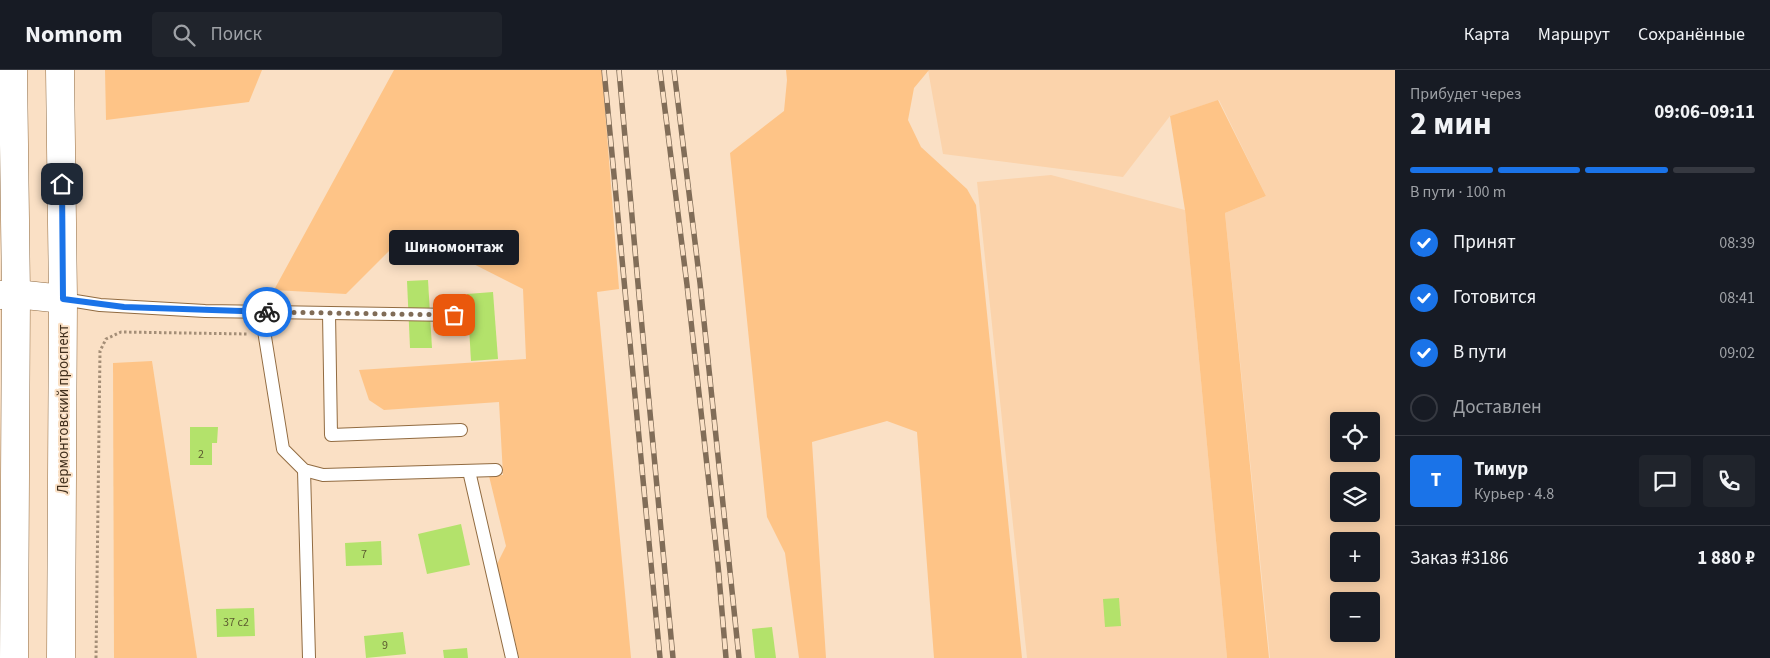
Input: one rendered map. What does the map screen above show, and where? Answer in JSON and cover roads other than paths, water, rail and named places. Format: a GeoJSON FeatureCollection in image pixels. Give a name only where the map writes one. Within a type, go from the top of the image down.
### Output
{"type":"FeatureCollection","features":[{"type":"Feature","properties":{"kind":"main road"},"geometry":{"type":"LineString","coordinates":[[12,70],[8,294],[7,535],[14,658]]}},
{"type":"Feature","properties":{"kind":"main road","name":"Лермонтовский проспект"},"geometry":{"type":"LineString","coordinates":[[60,70],[63,299],[61,658]]}},
{"type":"Feature","properties":{"kind":"main road"},"geometry":{"type":"LineString","coordinates":[[8,294],[63,299]]}},
{"type":"Feature","properties":{"kind":"lane"},"geometry":{"type":"LineString","coordinates":[[63,299],[124,307],[261,312],[454,315]]}},
{"type":"Feature","properties":{"kind":"lane"},"geometry":{"type":"LineString","coordinates":[[261,312],[283,449],[304,470],[323,475],[496,470]]}},
{"type":"Feature","properties":{"kind":"lane"},"geometry":{"type":"LineString","coordinates":[[329,313],[331,435],[461,430]]}},
{"type":"Feature","properties":{"kind":"lane"},"geometry":{"type":"LineString","coordinates":[[304,470],[309,658]]}},
{"type":"Feature","properties":{"kind":"lane"},"geometry":{"type":"LineString","coordinates":[[469,471],[512,658]]}},
{"type":"Feature","properties":{"kind":"railway"},"geometry":{"type":"LineString","coordinates":[[604,70],[660,658]]}},
{"type":"Feature","properties":{"kind":"railway"},"geometry":{"type":"LineString","coordinates":[[619,70],[673,658]]}},
{"type":"Feature","properties":{"kind":"railway"},"geometry":{"type":"LineString","coordinates":[[660,70],[687,285],[718,565],[726,658]]}},
{"type":"Feature","properties":{"kind":"railway"},"geometry":{"type":"LineString","coordinates":[[674,70],[700,283],[739,658]]}},
{"type":"Feature","properties":{"kind":"place","name":"Шиномонтаж"},"geometry":{"type":"Point","coordinates":[454,315]}}]}
